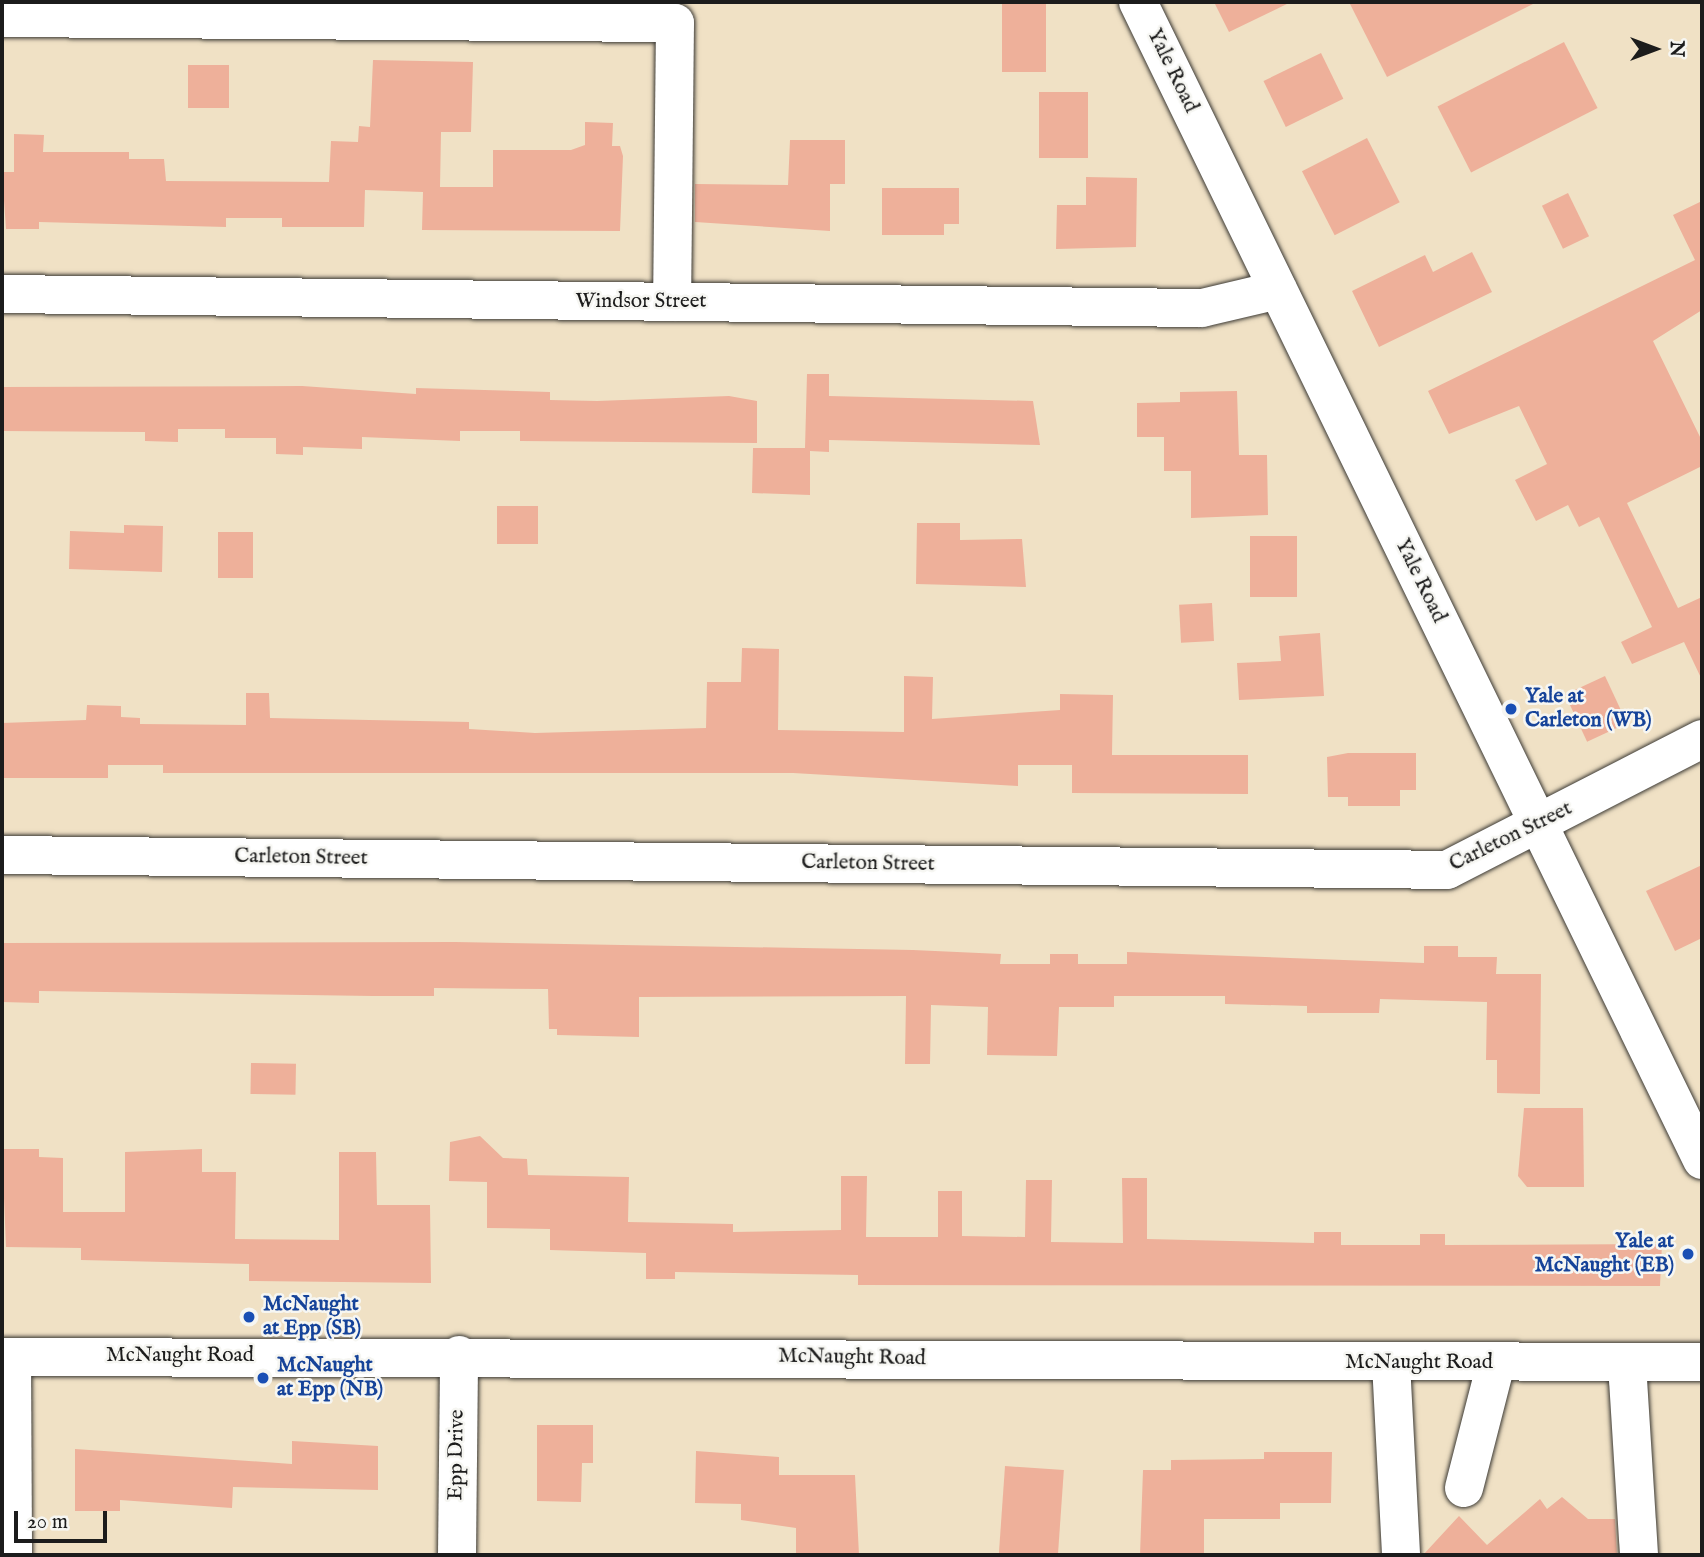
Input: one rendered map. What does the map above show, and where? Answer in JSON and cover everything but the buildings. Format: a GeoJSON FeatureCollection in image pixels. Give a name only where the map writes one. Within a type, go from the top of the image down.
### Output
{"type":"FeatureCollection","features":[{"type":"Feature","properties":{"kind":"street","name":"Yale Road"},"geometry":{"type":"LineString","coordinates":[[1138,2],[1702,1160]]}},
{"type":"Feature","properties":{"kind":"street"},"geometry":{"type":"LineString","coordinates":[[2,18],[675,23],[672,302]]}},
{"type":"Feature","properties":{"kind":"street","name":"Windsor Street"},"geometry":{"type":"LineString","coordinates":[[2,294],[1202,308],[1278,290]]}},
{"type":"Feature","properties":{"kind":"street","name":"Carleton Street"},"geometry":{"type":"LineString","coordinates":[[2,855],[1447,870],[1702,740]]}},
{"type":"Feature","properties":{"kind":"street","name":"McNaught Road"},"geometry":{"type":"LineString","coordinates":[[7,1357],[459,1355],[1391,1363],[1702,1362]]}},
{"type":"Feature","properties":{"kind":"street","name":"Epp Drive"},"geometry":{"type":"LineString","coordinates":[[457,1555],[459,1355]]}},
{"type":"Feature","properties":{"kind":"street"},"geometry":{"type":"LineString","coordinates":[[7,1357],[13,1555]]}},
{"type":"Feature","properties":{"kind":"street"},"geometry":{"type":"LineString","coordinates":[[1391,1363],[1401,1555]]}},
{"type":"Feature","properties":{"kind":"street"},"geometry":{"type":"LineString","coordinates":[[1464,1488],[1496,1363]]}},
{"type":"Feature","properties":{"kind":"street"},"geometry":{"type":"LineString","coordinates":[[1627,1364],[1639,1555]]}},
{"type":"Feature","properties":{"kind":"place","name":"Yale at Carleton (WB)"},"geometry":{"type":"Point","coordinates":[1511,709]}},
{"type":"Feature","properties":{"kind":"place","name":"Yale at McNaught (EB)"},"geometry":{"type":"Point","coordinates":[1688,1254]}},
{"type":"Feature","properties":{"kind":"place","name":"McNaught at Epp (SB)"},"geometry":{"type":"Point","coordinates":[249,1317]}},
{"type":"Feature","properties":{"kind":"place","name":"McNaught at Epp (NB)"},"geometry":{"type":"Point","coordinates":[263,1378]}}]}
